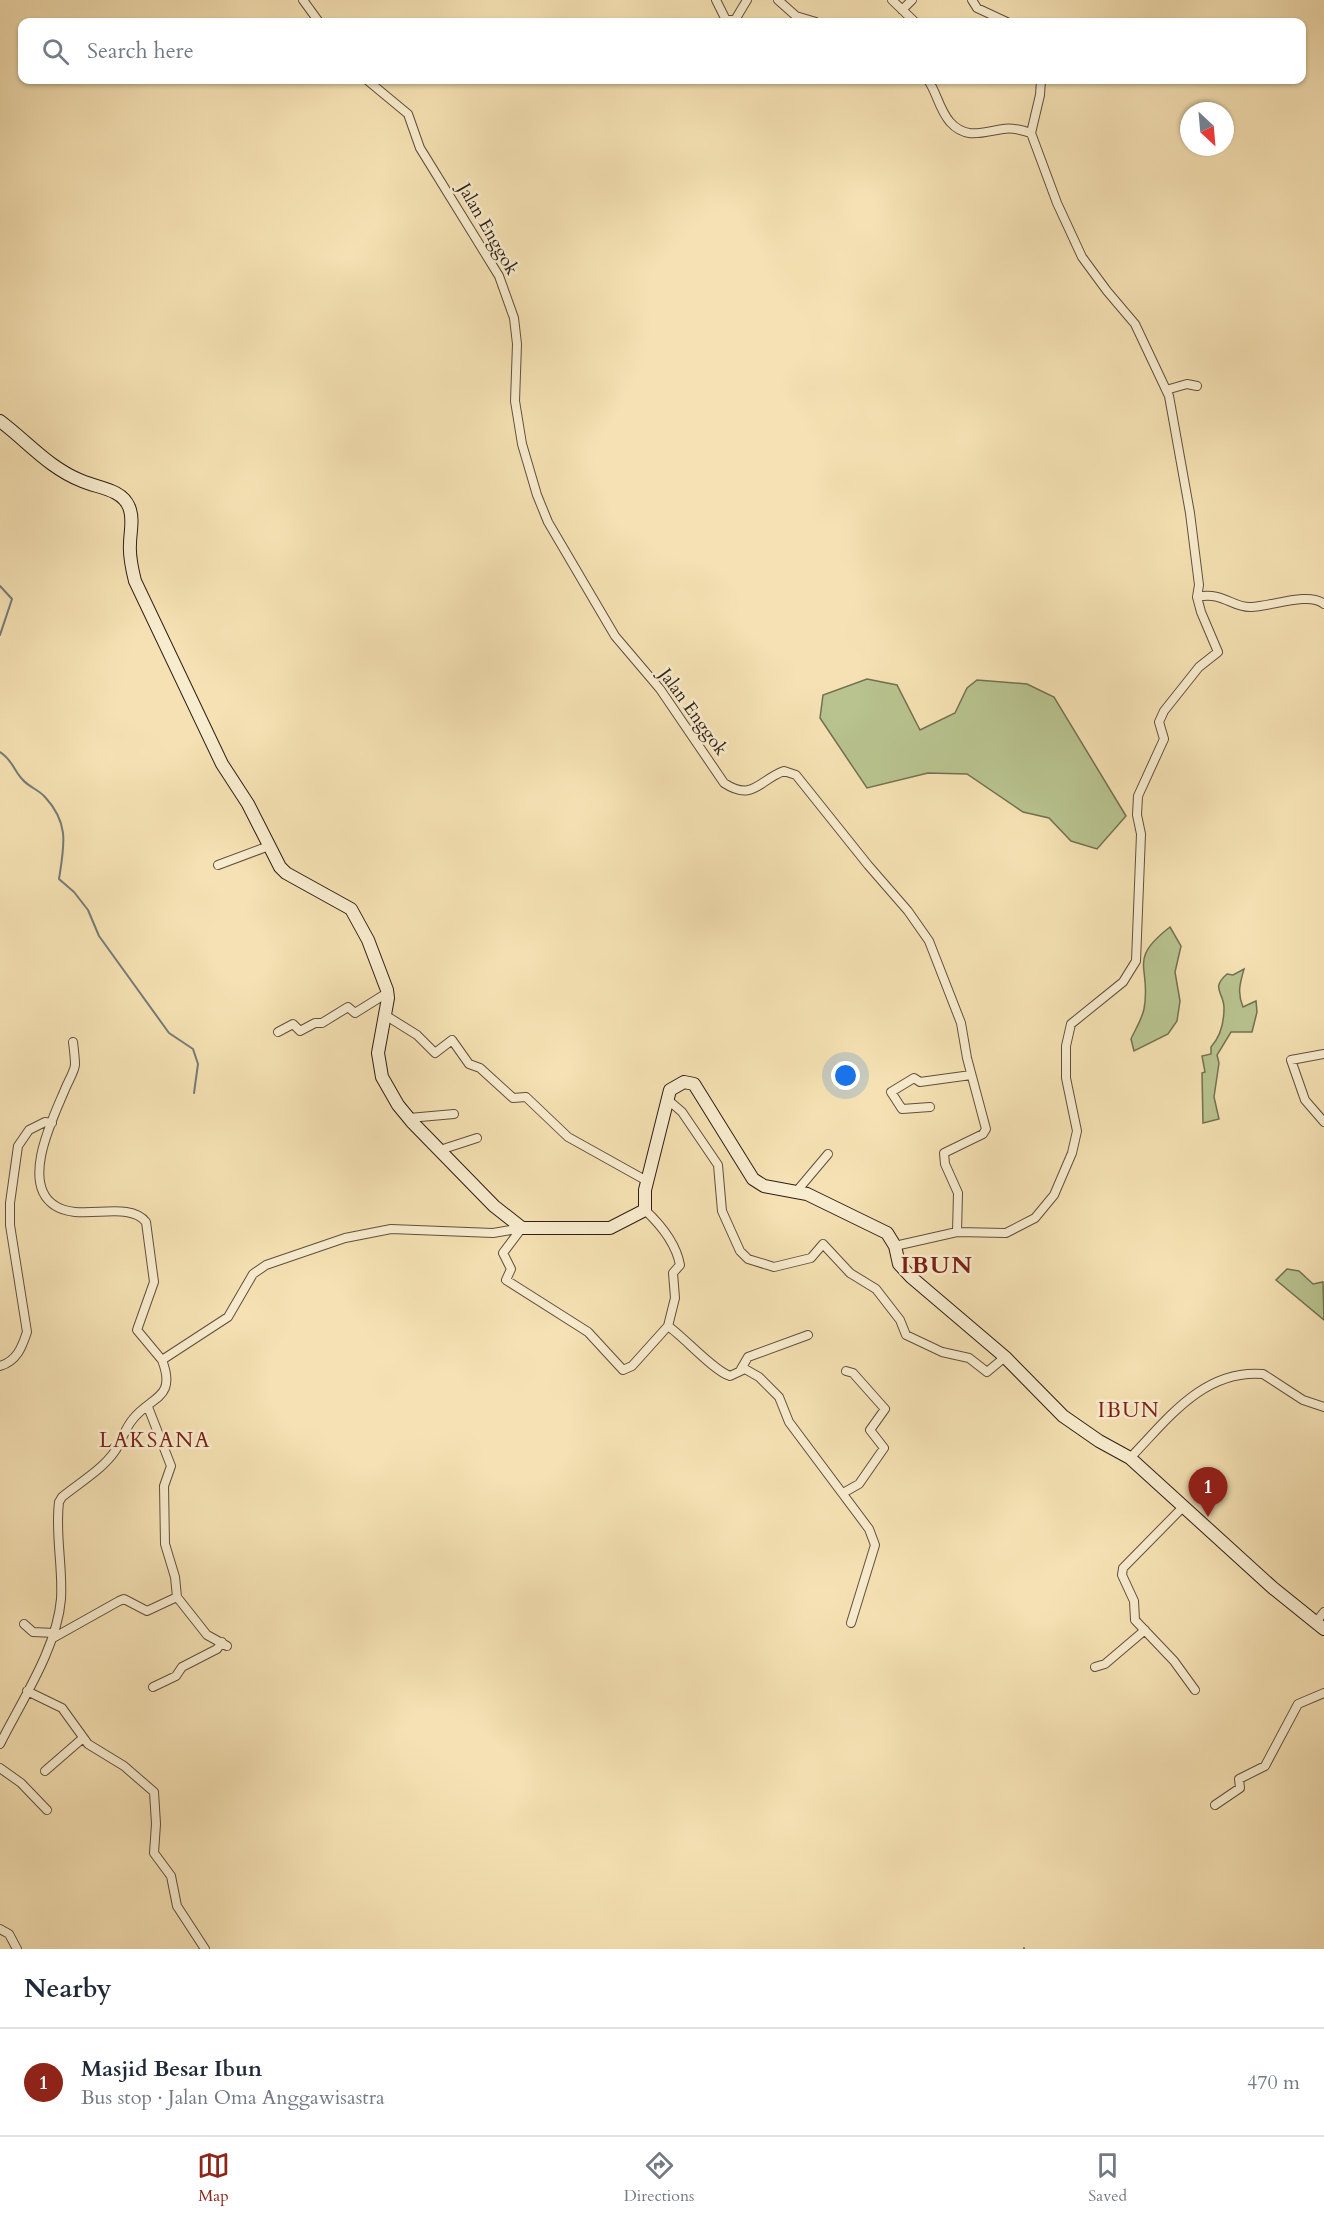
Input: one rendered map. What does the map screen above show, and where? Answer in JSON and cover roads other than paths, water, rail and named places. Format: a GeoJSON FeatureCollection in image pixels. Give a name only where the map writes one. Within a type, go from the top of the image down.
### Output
{"type":"FeatureCollection","features":[{"type":"Feature","properties":{"kind":"main road"},"geometry":{"type":"LineString","coordinates":[[0,421],[56,468],[83,482],[114,492],[123,498],[129,507],[132,525],[131,565],[135,581],[222,764],[248,804],[269,846],[286,873],[351,909],[368,940],[387,993],[379,1062],[390,1092],[409,1118],[494,1206],[522,1228],[610,1228],[645,1210],[647,1181],[670,1090],[679,1083],[691,1082],[698,1086],[753,1179],[764,1186],[796,1192],[823,1201],[887,1233],[895,1246],[899,1264],[911,1277],[1005,1357],[1063,1416],[1099,1441],[1130,1458],[1273,1588],[1321,1621]]}},
{"type":"Feature","properties":{"kind":"street"},"geometry":{"type":"LineString","coordinates":[[303,0],[316,18]]}},
{"type":"Feature","properties":{"kind":"street"},"geometry":{"type":"LineString","coordinates":[[716,0],[725,18]]}},
{"type":"Feature","properties":{"kind":"street"},"geometry":{"type":"LineString","coordinates":[[778,0],[796,16],[803,18]]}},
{"type":"Feature","properties":{"kind":"street"},"geometry":{"type":"LineString","coordinates":[[892,0],[911,18]]}},
{"type":"Feature","properties":{"kind":"street"},"geometry":{"type":"LineString","coordinates":[[902,10],[912,0]]}},
{"type":"Feature","properties":{"kind":"street"},"geometry":{"type":"LineString","coordinates":[[972,0],[978,8],[999,18]]}},
{"type":"Feature","properties":{"kind":"street"},"geometry":{"type":"LineString","coordinates":[[736,18],[745,1]]}},
{"type":"Feature","properties":{"kind":"street","name":"Jalan Enggok"},"geometry":{"type":"LineString","coordinates":[[372,84],[408,114],[420,148],[499,276],[514,318],[518,359],[515,401],[522,444],[537,495],[548,522],[615,636],[660,689],[724,783],[737,790],[749,791],[784,771],[796,775],[868,865],[921,926],[938,959],[961,1023],[985,1132],[944,1153],[945,1164],[958,1193],[957,1232]]}},
{"type":"Feature","properties":{"kind":"street"},"geometry":{"type":"LineString","coordinates":[[930,84],[950,122],[960,129],[979,135],[1007,128],[1031,133]]}},
{"type":"Feature","properties":{"kind":"street"},"geometry":{"type":"LineString","coordinates":[[895,1246],[957,1232],[1006,1233],[1035,1218],[1054,1195],[1072,1153],[1077,1131],[1065,1057],[1071,1024],[1123,982],[1137,961],[1142,838],[1138,796],[1164,739],[1159,722],[1164,711],[1199,667],[1218,652],[1197,597],[1199,585],[1190,513],[1166,390],[1135,324],[1082,257],[1057,203],[1031,133],[1041,84]]}},
{"type":"Feature","properties":{"kind":"street"},"geometry":{"type":"LineString","coordinates":[[1166,390],[1187,384],[1197,386]]}},
{"type":"Feature","properties":{"kind":"street"},"geometry":{"type":"LineString","coordinates":[[1197,597],[1222,597],[1248,608],[1313,599],[1324,604]]}},
{"type":"Feature","properties":{"kind":"street"},"geometry":{"type":"LineString","coordinates":[[218,866],[269,846]]}},
{"type":"Feature","properties":{"kind":"street"},"geometry":{"type":"LineString","coordinates":[[278,1032],[293,1024],[300,1031],[315,1023],[322,1023],[348,1007],[355,1013],[387,993]]}},
{"type":"Feature","properties":{"kind":"street"},"geometry":{"type":"LineString","coordinates":[[385,1014],[420,1037],[435,1053],[452,1040],[469,1064],[480,1068],[513,1098],[524,1096],[568,1137],[647,1181]]}},
{"type":"Feature","properties":{"kind":"street"},"geometry":{"type":"LineString","coordinates":[[0,1744],[54,1636],[59,1613],[62,1578],[57,1537],[59,1502],[108,1459],[132,1420],[164,1392],[167,1374],[162,1360],[137,1330],[153,1282],[146,1222],[134,1213],[71,1212],[50,1203],[43,1194],[37,1169],[52,1123],[75,1067],[73,1042]]}},
{"type":"Feature","properties":{"kind":"street"},"geometry":{"type":"LineString","coordinates":[[1324,1054],[1291,1060],[1305,1100],[1324,1122]]}},
{"type":"Feature","properties":{"kind":"street"},"geometry":{"type":"LineString","coordinates":[[930,1107],[902,1108],[891,1092],[914,1078],[920,1082],[938,1077],[971,1075]]}},
{"type":"Feature","properties":{"kind":"street"},"geometry":{"type":"LineString","coordinates":[[667,1099],[682,1113],[718,1165],[722,1211],[740,1251],[748,1259],[774,1267],[811,1258],[823,1244],[850,1273],[876,1289],[900,1320],[903,1331],[910,1338],[942,1352],[969,1358],[987,1372],[1005,1357]]}},
{"type":"Feature","properties":{"kind":"street"},"geometry":{"type":"LineString","coordinates":[[409,1118],[454,1114]]}},
{"type":"Feature","properties":{"kind":"street"},"geometry":{"type":"LineString","coordinates":[[0,1366],[12,1360],[22,1348],[27,1332],[10,1225],[18,1146],[29,1130],[45,1122],[52,1123]]}},
{"type":"Feature","properties":{"kind":"street"},"geometry":{"type":"LineString","coordinates":[[440,1150],[477,1138]]}},
{"type":"Feature","properties":{"kind":"street"},"geometry":{"type":"LineString","coordinates":[[796,1192],[828,1154]]}},
{"type":"Feature","properties":{"kind":"street"},"geometry":{"type":"LineString","coordinates":[[522,1228],[503,1253],[511,1268],[506,1280],[588,1332],[623,1370],[632,1366],[668,1326],[675,1298],[673,1273],[680,1265],[669,1237],[645,1210]]}},
{"type":"Feature","properties":{"kind":"street"},"geometry":{"type":"LineString","coordinates":[[162,1360],[228,1317],[253,1274],[266,1265],[345,1238],[380,1230],[493,1233],[522,1228]]}},
{"type":"Feature","properties":{"kind":"street"},"geometry":{"type":"LineString","coordinates":[[668,1326],[688,1341],[718,1371],[730,1376],[741,1369],[748,1357],[808,1335]]}},
{"type":"Feature","properties":{"kind":"street"},"geometry":{"type":"LineString","coordinates":[[741,1369],[759,1377],[779,1397],[789,1422],[869,1529],[875,1545],[851,1623]]}},
{"type":"Feature","properties":{"kind":"street"},"geometry":{"type":"LineString","coordinates":[[843,1493],[859,1484],[885,1448],[870,1430],[885,1409],[853,1373],[846,1371]]}},
{"type":"Feature","properties":{"kind":"street"},"geometry":{"type":"LineString","coordinates":[[1130,1458],[1194,1393],[1219,1381],[1263,1374],[1303,1400],[1324,1407]]}},
{"type":"Feature","properties":{"kind":"street"},"geometry":{"type":"LineString","coordinates":[[148,1407],[171,1466],[164,1486],[165,1544],[175,1577],[177,1597],[207,1635],[225,1644],[182,1667],[176,1676],[153,1687]]}},
{"type":"Feature","properties":{"kind":"street"},"geometry":{"type":"LineString","coordinates":[[1183,1507],[1122,1572],[1134,1601],[1134,1616],[1174,1661],[1195,1690]]}},
{"type":"Feature","properties":{"kind":"street"},"geometry":{"type":"LineString","coordinates":[[24,1624],[33,1632],[54,1636],[124,1599],[147,1611],[177,1597]]}},
{"type":"Feature","properties":{"kind":"street"},"geometry":{"type":"LineString","coordinates":[[1095,1667],[1105,1664],[1145,1630]]}},
{"type":"Feature","properties":{"kind":"street"},"geometry":{"type":"LineString","coordinates":[[27,1691],[62,1708],[83,1738],[124,1766],[154,1792],[156,1824],[154,1853],[171,1876],[177,1906],[205,1949]]}},
{"type":"Feature","properties":{"kind":"street"},"geometry":{"type":"LineString","coordinates":[[1215,1805],[1240,1788],[1239,1779],[1265,1766],[1299,1704],[1324,1693]]}},
{"type":"Feature","properties":{"kind":"street"},"geometry":{"type":"LineString","coordinates":[[45,1771],[83,1738]]}},
{"type":"Feature","properties":{"kind":"street"},"geometry":{"type":"LineString","coordinates":[[0,1768],[21,1783],[47,1810]]}},
{"type":"Feature","properties":{"kind":"street"},"geometry":{"type":"LineString","coordinates":[[0,1929],[9,1934],[17,1949]]}},
{"type":"Feature","properties":{"kind":"waterway"},"geometry":{"type":"LineString","coordinates":[[0,586],[12,599],[0,635]]}},
{"type":"Feature","properties":{"kind":"waterway"},"geometry":{"type":"LineString","coordinates":[[0,752],[25,782],[45,797],[58,817],[63,836],[59,879],[74,892],[88,910],[99,936],[169,1033],[193,1049],[198,1064],[194,1093]]}},
{"type":"Feature","properties":{"kind":"place","name":"Masjid Besar Ibun"},"geometry":{"type":"Point","coordinates":[1208,1517]}},
{"type":"Feature","properties":{"kind":"district","name":"IBUN"},"geometry":{"type":"Point","coordinates":[937,1265]}},
{"type":"Feature","properties":{"kind":"district","name":"IBUN"},"geometry":{"type":"Point","coordinates":[1129,1410]}},
{"type":"Feature","properties":{"kind":"district","name":"LAKSANA"},"geometry":{"type":"Point","coordinates":[155,1440]}}]}
